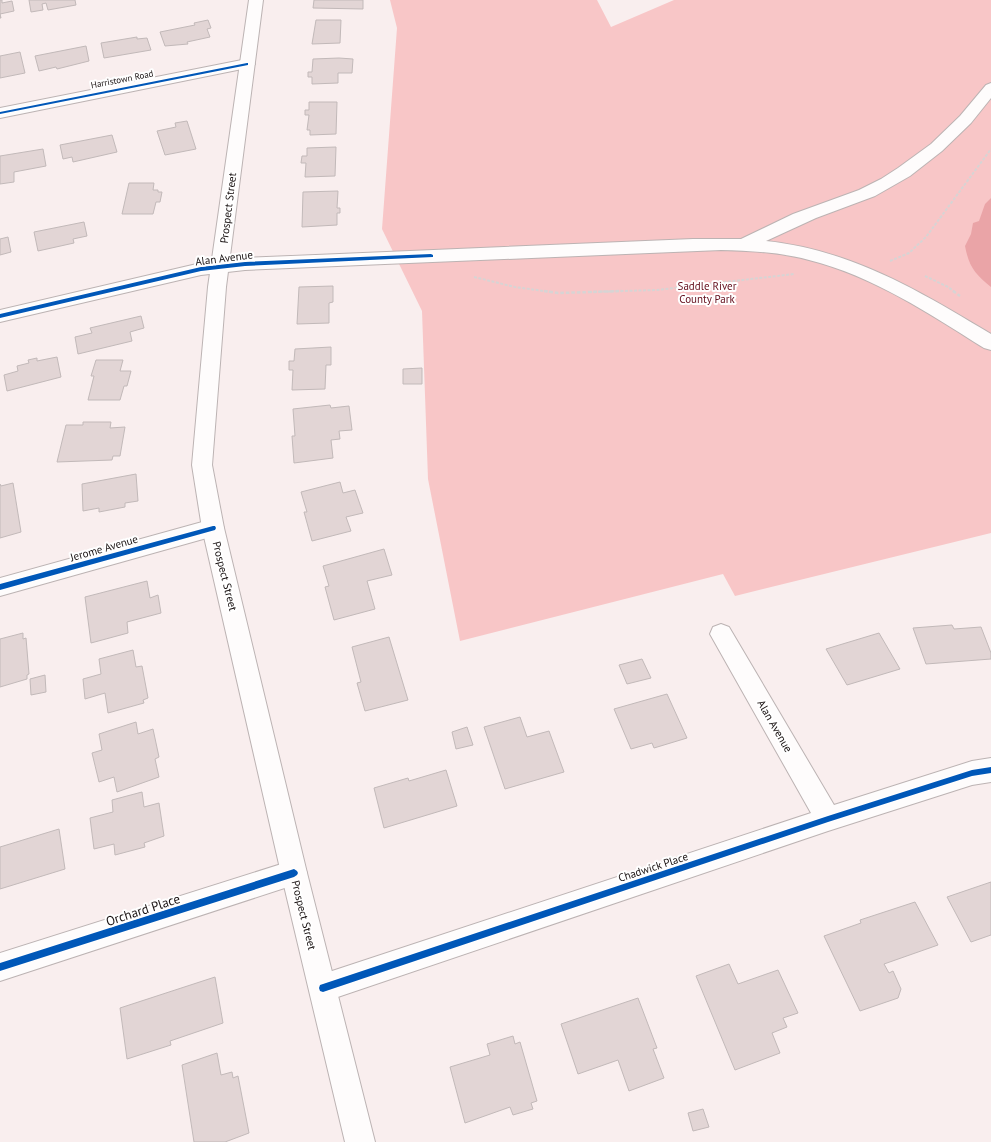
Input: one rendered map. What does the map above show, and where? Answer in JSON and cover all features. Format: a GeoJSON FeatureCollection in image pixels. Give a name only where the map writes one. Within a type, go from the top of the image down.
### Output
{"type":"FeatureCollection","features":[{"type":"Feature","properties":{"kind":"street","name":"Prospect Street"},"geometry":{"type":"LineString","coordinates":[[256,0],[220,267],[202,465],[213,528],[294,873],[360,1142]]}},
{"type":"Feature","properties":{"kind":"street","name":"Harristown Road"},"geometry":{"type":"LineString","coordinates":[[0,113],[247,64]]}},
{"type":"Feature","properties":{"kind":"street"},"geometry":{"type":"LineString","coordinates":[[746,244],[777,228],[869,192],[902,173],[926,155],[958,127],[978,106],[991,88]]}},
{"type":"Feature","properties":{"kind":"street","name":"Alan Avenue"},"geometry":{"type":"LineString","coordinates":[[0,316],[201,270],[245,264],[606,249],[690,244],[746,244],[785,248],[838,262],[888,282],[991,343]]}},
{"type":"Feature","properties":{"kind":"street","name":"Jerome Avenue"},"geometry":{"type":"LineString","coordinates":[[0,587],[213,528]]}},
{"type":"Feature","properties":{"kind":"street","name":"Alan Avenue"},"geometry":{"type":"LineString","coordinates":[[722,634],[828,819]]}},
{"type":"Feature","properties":{"kind":"street","name":"Chadwick Place"},"geometry":{"type":"LineString","coordinates":[[323,988],[828,819],[972,773],[991,770]]}},
{"type":"Feature","properties":{"kind":"street","name":"Orchard Place"},"geometry":{"type":"LineString","coordinates":[[0,967],[294,873]]}},
{"type":"Feature","properties":{"kind":"path"},"geometry":{"type":"LineString","coordinates":[[889,261],[910,253],[926,237],[973,176],[991,149]]}},
{"type":"Feature","properties":{"kind":"path"},"geometry":{"type":"LineString","coordinates":[[468,276],[515,287],[558,292],[582,292],[657,290],[801,273]]}},
{"type":"Feature","properties":{"kind":"green space","name":"Saddle River County Park"},"geometry":{"type":"Polygon","coordinates":[[[390,0],[597,0],[611,27],[674,0],[991,0],[991,533],[735,596],[723,574],[460,641],[428,479],[422,311],[382,229],[397,28],[390,0]]]}},
{"type":"Feature","properties":{"kind":"shaded area"},"geometry":{"type":"Polygon","coordinates":[[[991,198],[991,287],[974,270],[968,259],[965,246],[971,234],[973,223],[979,221],[985,204],[991,198]]]}},
{"type":"Feature","properties":{"kind":"building"},"geometry":{"type":"Polygon","coordinates":[[[0,0],[2,0],[2,3],[12,1],[14,11],[0,14],[0,0]]]}},
{"type":"Feature","properties":{"kind":"building"},"geometry":{"type":"Polygon","coordinates":[[[29,0],[75,0],[76,5],[48,10],[46,3],[42,4],[43,10],[31,12],[29,0]]]}},
{"type":"Feature","properties":{"kind":"building"},"geometry":{"type":"Polygon","coordinates":[[[314,0],[363,0],[363,9],[313,8],[314,0]]]}},
{"type":"Feature","properties":{"kind":"building"},"geometry":{"type":"Polygon","coordinates":[[[208,20],[211,28],[207,29],[210,37],[187,42],[188,44],[165,46],[160,32],[195,25],[194,23],[208,20]]]}},
{"type":"Feature","properties":{"kind":"building"},"geometry":{"type":"Polygon","coordinates":[[[316,20],[341,20],[340,43],[312,44],[316,20]]]}},
{"type":"Feature","properties":{"kind":"building"},"geometry":{"type":"Polygon","coordinates":[[[137,37],[137,39],[147,38],[151,50],[104,58],[101,43],[137,37]]]}},
{"type":"Feature","properties":{"kind":"building"},"geometry":{"type":"Polygon","coordinates":[[[86,46],[89,61],[57,69],[56,67],[39,71],[35,56],[86,46]]]}},
{"type":"Feature","properties":{"kind":"building"},"geometry":{"type":"Polygon","coordinates":[[[20,52],[25,73],[0,78],[0,56],[20,52]]]}},
{"type":"Feature","properties":{"kind":"building"},"geometry":{"type":"Polygon","coordinates":[[[313,59],[353,59],[352,73],[338,73],[338,83],[312,84],[312,77],[308,77],[308,72],[312,72],[313,59]]]}},
{"type":"Feature","properties":{"kind":"building"},"geometry":{"type":"Polygon","coordinates":[[[309,102],[337,102],[336,134],[310,135],[310,130],[307,130],[309,115],[305,115],[305,110],[309,110],[309,102]]]}},
{"type":"Feature","properties":{"kind":"building"},"geometry":{"type":"Polygon","coordinates":[[[187,121],[196,149],[165,155],[157,131],[176,127],[175,123],[187,121]]]}},
{"type":"Feature","properties":{"kind":"building"},"geometry":{"type":"Polygon","coordinates":[[[112,135],[117,152],[73,162],[72,157],[63,159],[60,145],[112,135]]]}},
{"type":"Feature","properties":{"kind":"building"},"geometry":{"type":"Polygon","coordinates":[[[336,147],[335,176],[305,177],[306,163],[301,163],[302,156],[307,156],[307,148],[336,147]]]}},
{"type":"Feature","properties":{"kind":"building"},"geometry":{"type":"Polygon","coordinates":[[[43,149],[46,166],[14,172],[14,182],[0,184],[0,156],[43,149]]]}},
{"type":"Feature","properties":{"kind":"building"},"geometry":{"type":"Polygon","coordinates":[[[129,183],[154,183],[153,190],[162,192],[160,202],[156,202],[153,214],[122,214],[129,183]]]}},
{"type":"Feature","properties":{"kind":"building"},"geometry":{"type":"Polygon","coordinates":[[[338,191],[337,208],[340,208],[340,213],[337,213],[337,225],[302,227],[303,192],[338,191]]]}},
{"type":"Feature","properties":{"kind":"building"},"geometry":{"type":"Polygon","coordinates":[[[84,222],[87,236],[73,239],[74,243],[38,251],[34,232],[84,222]]]}},
{"type":"Feature","properties":{"kind":"building"},"geometry":{"type":"Polygon","coordinates":[[[8,237],[11,252],[0,255],[0,239],[8,237]]]}},
{"type":"Feature","properties":{"kind":"building"},"geometry":{"type":"Polygon","coordinates":[[[333,286],[333,302],[329,303],[329,323],[297,324],[299,287],[333,286]]]}},
{"type":"Feature","properties":{"kind":"building"},"geometry":{"type":"Polygon","coordinates":[[[141,316],[144,328],[130,332],[132,341],[78,354],[75,337],[92,333],[90,328],[141,316]]]}},
{"type":"Feature","properties":{"kind":"building"},"geometry":{"type":"Polygon","coordinates":[[[331,347],[331,365],[326,365],[325,389],[292,390],[293,370],[289,370],[289,361],[294,361],[295,349],[331,347]]]}},
{"type":"Feature","properties":{"kind":"building"},"geometry":{"type":"Polygon","coordinates":[[[57,357],[61,377],[7,391],[4,375],[18,371],[17,366],[29,363],[28,360],[37,358],[37,361],[57,357]]]}},
{"type":"Feature","properties":{"kind":"building"},"geometry":{"type":"Polygon","coordinates":[[[96,360],[123,360],[120,371],[131,371],[127,386],[124,386],[120,400],[88,400],[94,376],[91,376],[96,360]]]}},
{"type":"Feature","properties":{"kind":"building"},"geometry":{"type":"Polygon","coordinates":[[[422,368],[422,384],[403,384],[403,369],[422,368]]]}},
{"type":"Feature","properties":{"kind":"building"},"geometry":{"type":"Polygon","coordinates":[[[330,405],[331,408],[349,406],[352,430],[339,431],[340,439],[331,440],[333,458],[294,463],[292,436],[295,436],[293,409],[330,405]]]}},
{"type":"Feature","properties":{"kind":"building"},"geometry":{"type":"Polygon","coordinates":[[[83,422],[111,422],[110,428],[125,427],[120,456],[113,456],[112,460],[57,462],[66,425],[83,425],[83,422]]]}},
{"type":"Feature","properties":{"kind":"building"},"geometry":{"type":"Polygon","coordinates":[[[136,474],[138,501],[125,503],[125,507],[99,512],[99,508],[83,511],[82,484],[136,474]]]}},
{"type":"Feature","properties":{"kind":"building"},"geometry":{"type":"Polygon","coordinates":[[[340,482],[343,493],[355,490],[363,513],[346,517],[351,531],[312,541],[304,512],[307,512],[301,492],[340,482]]]}},
{"type":"Feature","properties":{"kind":"building"},"geometry":{"type":"Polygon","coordinates":[[[13,483],[21,532],[0,538],[0,484],[1,486],[13,483]]]}},
{"type":"Feature","properties":{"kind":"building"},"geometry":{"type":"Polygon","coordinates":[[[384,549],[392,575],[367,581],[375,609],[334,620],[325,587],[329,586],[323,566],[384,549]]]}},
{"type":"Feature","properties":{"kind":"building"},"geometry":{"type":"Polygon","coordinates":[[[147,581],[150,598],[158,595],[161,613],[127,622],[128,633],[91,643],[85,597],[147,581]]]}},
{"type":"Feature","properties":{"kind":"building"},"geometry":{"type":"Polygon","coordinates":[[[952,625],[954,629],[981,627],[991,653],[991,659],[926,664],[913,628],[952,625]]]}},
{"type":"Feature","properties":{"kind":"building"},"geometry":{"type":"Polygon","coordinates":[[[23,633],[23,639],[26,638],[29,674],[27,675],[27,679],[0,687],[0,639],[23,633]]]}},
{"type":"Feature","properties":{"kind":"building"},"geometry":{"type":"Polygon","coordinates":[[[879,633],[900,669],[847,685],[826,649],[879,633]]]}},
{"type":"Feature","properties":{"kind":"building"},"geometry":{"type":"Polygon","coordinates":[[[389,637],[408,700],[365,711],[357,683],[361,682],[352,647],[389,637]]]}},
{"type":"Feature","properties":{"kind":"building"},"geometry":{"type":"Polygon","coordinates":[[[133,650],[136,667],[142,666],[148,698],[143,700],[144,703],[108,713],[105,693],[85,699],[83,679],[101,674],[99,659],[133,650]]]}},
{"type":"Feature","properties":{"kind":"building"},"geometry":{"type":"Polygon","coordinates":[[[642,659],[651,678],[627,684],[619,665],[642,659]]]}},
{"type":"Feature","properties":{"kind":"building"},"geometry":{"type":"Polygon","coordinates":[[[45,675],[46,692],[31,695],[30,679],[45,675]]]}},
{"type":"Feature","properties":{"kind":"building"},"geometry":{"type":"Polygon","coordinates":[[[667,694],[687,738],[654,748],[652,743],[631,749],[614,709],[667,694]]]}},
{"type":"Feature","properties":{"kind":"building"},"geometry":{"type":"Polygon","coordinates":[[[520,717],[527,737],[549,731],[564,772],[505,789],[484,727],[520,717]]]}},
{"type":"Feature","properties":{"kind":"building"},"geometry":{"type":"Polygon","coordinates":[[[136,722],[138,734],[153,729],[159,757],[155,759],[159,777],[117,792],[114,777],[99,782],[92,753],[102,750],[99,734],[136,722]]]}},
{"type":"Feature","properties":{"kind":"building"},"geometry":{"type":"Polygon","coordinates":[[[467,727],[473,745],[456,749],[452,732],[467,727]]]}},
{"type":"Feature","properties":{"kind":"building"},"geometry":{"type":"Polygon","coordinates":[[[446,770],[457,806],[384,828],[374,788],[408,778],[409,781],[446,770]]]}},
{"type":"Feature","properties":{"kind":"building"},"geometry":{"type":"Polygon","coordinates":[[[142,792],[144,807],[159,803],[164,836],[144,843],[145,847],[115,855],[114,844],[94,849],[90,818],[113,812],[112,800],[142,792]]]}},
{"type":"Feature","properties":{"kind":"building"},"geometry":{"type":"Polygon","coordinates":[[[59,829],[65,869],[0,889],[0,847],[59,829]]]}},
{"type":"Feature","properties":{"kind":"building"},"geometry":{"type":"Polygon","coordinates":[[[991,882],[991,935],[971,942],[947,897],[991,882]]]}},
{"type":"Feature","properties":{"kind":"building"},"geometry":{"type":"Polygon","coordinates":[[[915,902],[938,945],[884,964],[889,973],[893,971],[901,989],[898,998],[860,1011],[824,936],[861,923],[860,920],[915,902]]]}},
{"type":"Feature","properties":{"kind":"building"},"geometry":{"type":"Polygon","coordinates":[[[729,964],[738,984],[778,970],[798,1013],[783,1018],[787,1027],[772,1033],[780,1053],[735,1070],[696,976],[729,964]]]}},
{"type":"Feature","properties":{"kind":"building"},"geometry":{"type":"Polygon","coordinates":[[[215,977],[223,1023],[170,1041],[171,1045],[127,1059],[120,1008],[215,977]]]}},
{"type":"Feature","properties":{"kind":"building"},"geometry":{"type":"Polygon","coordinates":[[[638,998],[657,1048],[653,1049],[664,1078],[629,1091],[618,1060],[578,1074],[561,1024],[638,998]]]}},
{"type":"Feature","properties":{"kind":"building"},"geometry":{"type":"Polygon","coordinates":[[[513,1036],[515,1044],[520,1042],[537,1101],[531,1103],[533,1109],[513,1115],[510,1107],[465,1123],[450,1067],[490,1055],[487,1044],[513,1036]]]}},
{"type":"Feature","properties":{"kind":"building"},"geometry":{"type":"Polygon","coordinates":[[[217,1053],[221,1075],[232,1072],[233,1078],[238,1076],[249,1133],[225,1142],[194,1142],[182,1065],[217,1053]]]}},
{"type":"Feature","properties":{"kind":"building"},"geometry":{"type":"Polygon","coordinates":[[[703,1109],[709,1127],[693,1131],[688,1113],[703,1109]]]}},
{"type":"Feature","properties":{"kind":"cycle path"},"geometry":{"type":"LineString","coordinates":[[0,113],[247,64]]}},
{"type":"Feature","properties":{"kind":"cycle path"},"geometry":{"type":"LineString","coordinates":[[0,316],[201,269],[245,264],[431,256]]}},
{"type":"Feature","properties":{"kind":"cycle path"},"geometry":{"type":"LineString","coordinates":[[0,587],[213,528]]}},
{"type":"Feature","properties":{"kind":"cycle path"},"geometry":{"type":"LineString","coordinates":[[323,988],[828,819],[972,773],[991,770]]}},
{"type":"Feature","properties":{"kind":"cycle path"},"geometry":{"type":"LineString","coordinates":[[0,967],[294,873]]}}]}
